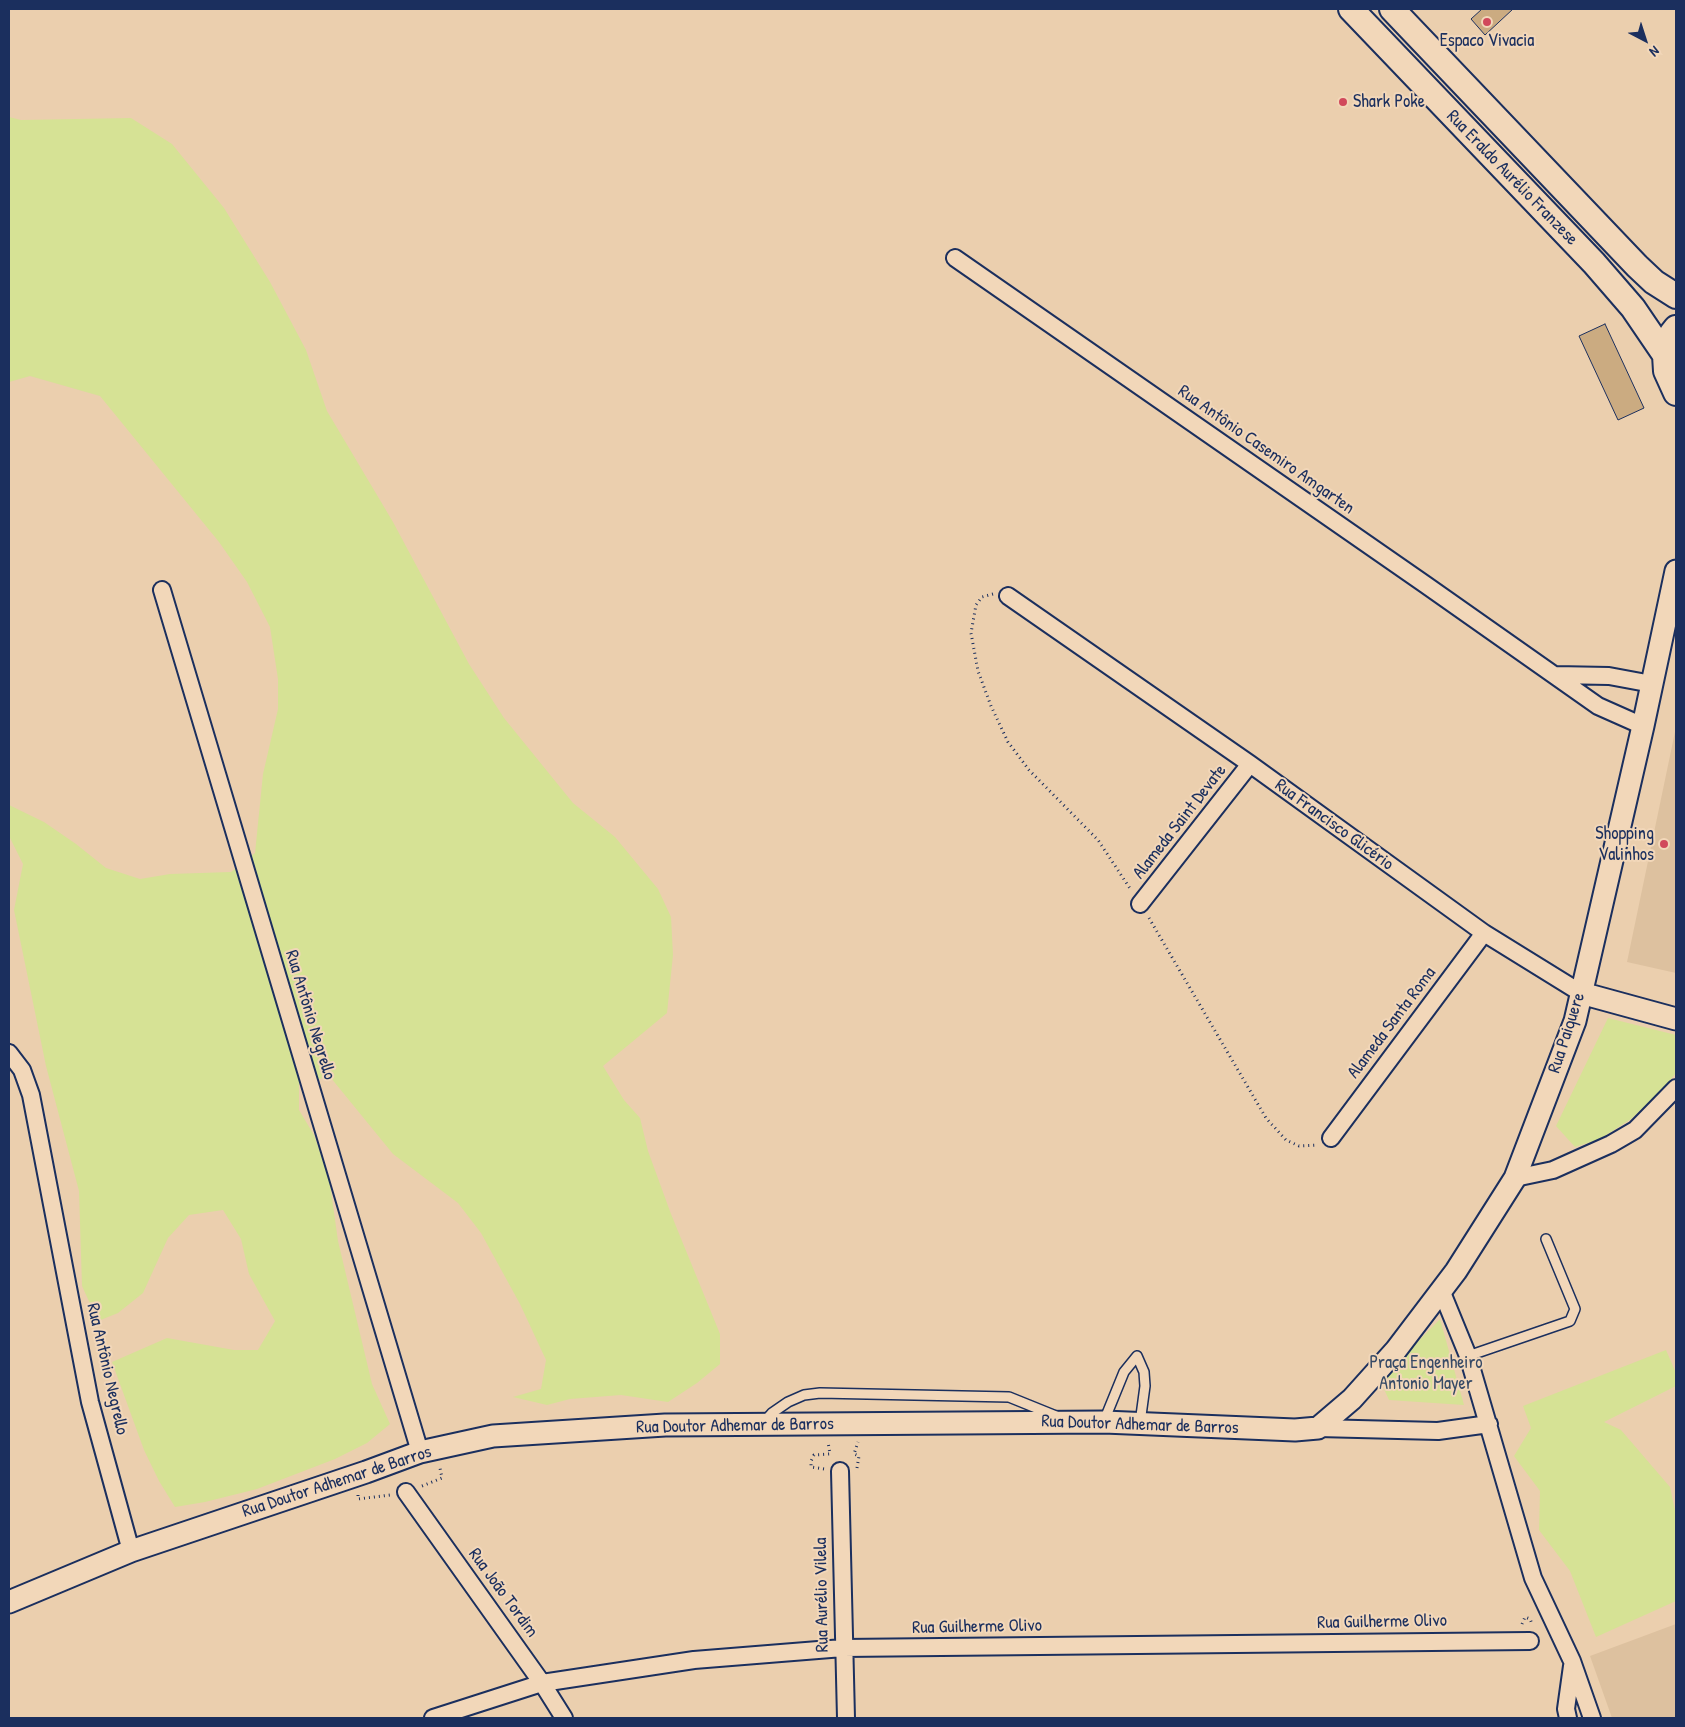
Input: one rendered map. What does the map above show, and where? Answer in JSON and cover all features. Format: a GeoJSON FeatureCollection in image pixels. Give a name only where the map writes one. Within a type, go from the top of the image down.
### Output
{"type":"FeatureCollection","features":[{"type":"Feature","properties":{"kind":"main road","name":"Rua Eraldo Aurélio Franzese"},"geometry":{"type":"LineString","coordinates":[[1350,9],[1594,263],[1632,308],[1666,355]]}},
{"type":"Feature","properties":{"kind":"main road","name":"Rua Eraldo Aurélio Franzese"},"geometry":{"type":"LineString","coordinates":[[1392,9],[1636,266],[1654,282],[1676,296]]}},
{"type":"Feature","properties":{"kind":"main road"},"geometry":{"type":"LineString","coordinates":[[1676,328],[1672,334],[1666,355],[1666,371],[1676,393]]}},
{"type":"Feature","properties":{"kind":"street","name":"Rua Antônio Casemiro Amgarten"},"geometry":{"type":"LineString","coordinates":[[955,258],[1598,706],[1643,726]]}},
{"type":"Feature","properties":{"kind":"street","name":"Rua Paiquere"},"geometry":{"type":"LineString","coordinates":[[1318,1428],[1352,1400],[1396,1350],[1467,1255],[1515,1178],[1574,1021],[1643,726],[1676,571]]}},
{"type":"Feature","properties":{"kind":"street","name":"Rua Antônio Negrello"},"geometry":{"type":"LineString","coordinates":[[162,590],[426,1451]]}},
{"type":"Feature","properties":{"kind":"street","name":"Rua Francisco Glicério"},"geometry":{"type":"LineString","coordinates":[[1008,596],[1250,764],[1484,933],[1581,993],[1676,1019]]}},
{"type":"Feature","properties":{"kind":"street"},"geometry":{"type":"LineString","coordinates":[[1555,675],[1609,676],[1652,684]]}},
{"type":"Feature","properties":{"kind":"street","name":"Alameda Saint Devate"},"geometry":{"type":"LineString","coordinates":[[1140,904],[1250,764]]}},
{"type":"Feature","properties":{"kind":"street","name":"Alameda Santa Roma"},"geometry":{"type":"LineString","coordinates":[[1331,1138],[1484,933]]}},
{"type":"Feature","properties":{"kind":"street","name":"Rua Antônio Negrello"},"geometry":{"type":"LineString","coordinates":[[9,1053],[22,1070],[31,1095],[90,1402],[131,1551]]}},
{"type":"Feature","properties":{"kind":"street"},"geometry":{"type":"LineString","coordinates":[[1515,1178],[1553,1170],[1612,1144],[1635,1130],[1676,1088]]}},
{"type":"Feature","properties":{"kind":"street"},"geometry":{"type":"LineString","coordinates":[[1442,1290],[1468,1356],[1533,1578],[1572,1661],[1592,1718]]}},
{"type":"Feature","properties":{"kind":"street","name":"Rua Doutor Adhemar de Barros"},"geometry":{"type":"LineString","coordinates":[[9,1602],[131,1551],[426,1451],[503,1435],[665,1425],[1104,1422],[1295,1430],[1318,1428],[1438,1431],[1489,1424]]}},
{"type":"Feature","properties":{"kind":"street","name":"Rua Aurélio Vilela"},"geometry":{"type":"LineString","coordinates":[[840,1472],[846,1718]]}},
{"type":"Feature","properties":{"kind":"street","name":"Rua João Tordim"},"geometry":{"type":"LineString","coordinates":[[406,1492],[542,1683],[564,1718]]}},
{"type":"Feature","properties":{"kind":"street","name":"Rua Guilherme Olivo"},"geometry":{"type":"LineString","coordinates":[[433,1718],[542,1683],[694,1660],[843,1648],[1530,1641]]}},
{"type":"Feature","properties":{"kind":"street"},"geometry":{"type":"LineString","coordinates":[[1568,1718],[1566,1709],[1572,1661]]}},
{"type":"Feature","properties":{"kind":"lane"},"geometry":{"type":"LineString","coordinates":[[1468,1356],[1570,1321],[1575,1309],[1546,1239]]}},
{"type":"Feature","properties":{"kind":"lane"},"geometry":{"type":"LineString","coordinates":[[1104,1422],[1124,1372],[1137,1356],[1144,1372],[1145,1386],[1140,1423]]}},
{"type":"Feature","properties":{"kind":"lane"},"geometry":{"type":"LineString","coordinates":[[762,1424],[772,1412],[788,1402],[804,1395],[820,1393],[1009,1397],[1068,1422]]}},
{"type":"Feature","properties":{"kind":"path"},"geometry":{"type":"LineString","coordinates":[[1008,596],[989,594],[982,597],[976,605],[971,633],[978,671],[991,706],[1008,742],[1029,770],[1098,840],[1140,904],[1266,1118],[1286,1140],[1299,1146],[1312,1147],[1331,1138]]}},
{"type":"Feature","properties":{"kind":"path"},"geometry":{"type":"LineString","coordinates":[[824,1424],[830,1454],[814,1455],[811,1467],[840,1472],[858,1468],[859,1456],[854,1454],[865,1424]]}},
{"type":"Feature","properties":{"kind":"path"},"geometry":{"type":"LineString","coordinates":[[406,1492],[442,1478],[440,1467],[432,1468],[426,1451]]}},
{"type":"Feature","properties":{"kind":"shaded area","name":"Shopping Valinhos"},"geometry":{"type":"Polygon","coordinates":[[[1676,727],[1676,973],[1627,962],[1676,727]]]}},
{"type":"Feature","properties":{"kind":"shaded area"},"geometry":{"type":"Polygon","coordinates":[[[1676,1624],[1676,1718],[1612,1718],[1590,1656],[1676,1624]]]}},
{"type":"Feature","properties":{"kind":"green space"},"geometry":{"type":"Polygon","coordinates":[[[9,117],[21,120],[131,118],[172,144],[224,208],[270,282],[306,350],[327,411],[393,522],[469,664],[504,718],[573,803],[615,837],[658,889],[671,917],[673,955],[667,1013],[603,1066],[624,1100],[640,1118],[648,1151],[671,1214],[720,1334],[720,1364],[697,1383],[668,1402],[621,1395],[570,1399],[547,1405],[513,1397],[541,1389],[546,1360],[520,1304],[481,1233],[458,1203],[393,1154],[331,1078],[299,1080],[299,1110],[314,1135],[329,1177],[338,1241],[372,1384],[390,1424],[367,1443],[335,1459],[257,1489],[205,1502],[175,1507],[159,1481],[144,1450],[112,1362],[167,1338],[234,1350],[258,1350],[275,1321],[249,1274],[241,1239],[223,1210],[189,1215],[168,1238],[143,1293],[118,1313],[98,1321],[82,1286],[79,1191],[46,1066],[14,910],[23,864],[9,836],[9,805],[44,822],[106,868],[140,879],[170,874],[231,872],[255,853],[263,774],[278,709],[278,679],[270,627],[247,582],[219,542],[100,396],[30,376],[9,382],[9,117]]]}},
{"type":"Feature","properties":{"kind":"green space"},"geometry":{"type":"Polygon","coordinates":[[[1608,1018],[1676,1035],[1676,1073],[1662,1090],[1631,1119],[1600,1139],[1575,1147],[1556,1126],[1608,1018]]]}},
{"type":"Feature","properties":{"kind":"green space","name":"Praça Engenheiro Antonio Mayer"},"geometry":{"type":"Polygon","coordinates":[[[1440,1319],[1464,1405],[1389,1400],[1384,1389],[1384,1379],[1390,1370],[1440,1319]]]}},
{"type":"Feature","properties":{"kind":"green space"},"geometry":{"type":"Polygon","coordinates":[[[1666,1350],[1676,1373],[1676,1386],[1604,1422],[1621,1430],[1670,1487],[1676,1515],[1676,1601],[1596,1637],[1570,1571],[1539,1530],[1540,1491],[1514,1456],[1531,1428],[1523,1406],[1666,1350]]]}},
{"type":"Feature","properties":{"kind":"building","name":"Espaco Vivacia"},"geometry":{"type":"Polygon","coordinates":[[[1482,9],[1513,9],[1485,35],[1471,19],[1482,9]]]}},
{"type":"Feature","properties":{"kind":"building"},"geometry":{"type":"Polygon","coordinates":[[[1605,324],[1644,408],[1618,420],[1579,336],[1605,324]]]}},
{"type":"Feature","properties":{"kind":"place","name":"Espaco Vivacia"},"geometry":{"type":"Point","coordinates":[1487,22]}},
{"type":"Feature","properties":{"kind":"place","name":"Shark Poke"},"geometry":{"type":"Point","coordinates":[1343,102]}},
{"type":"Feature","properties":{"kind":"place","name":"Shopping Valinhos"},"geometry":{"type":"Point","coordinates":[1664,844]}}]}
